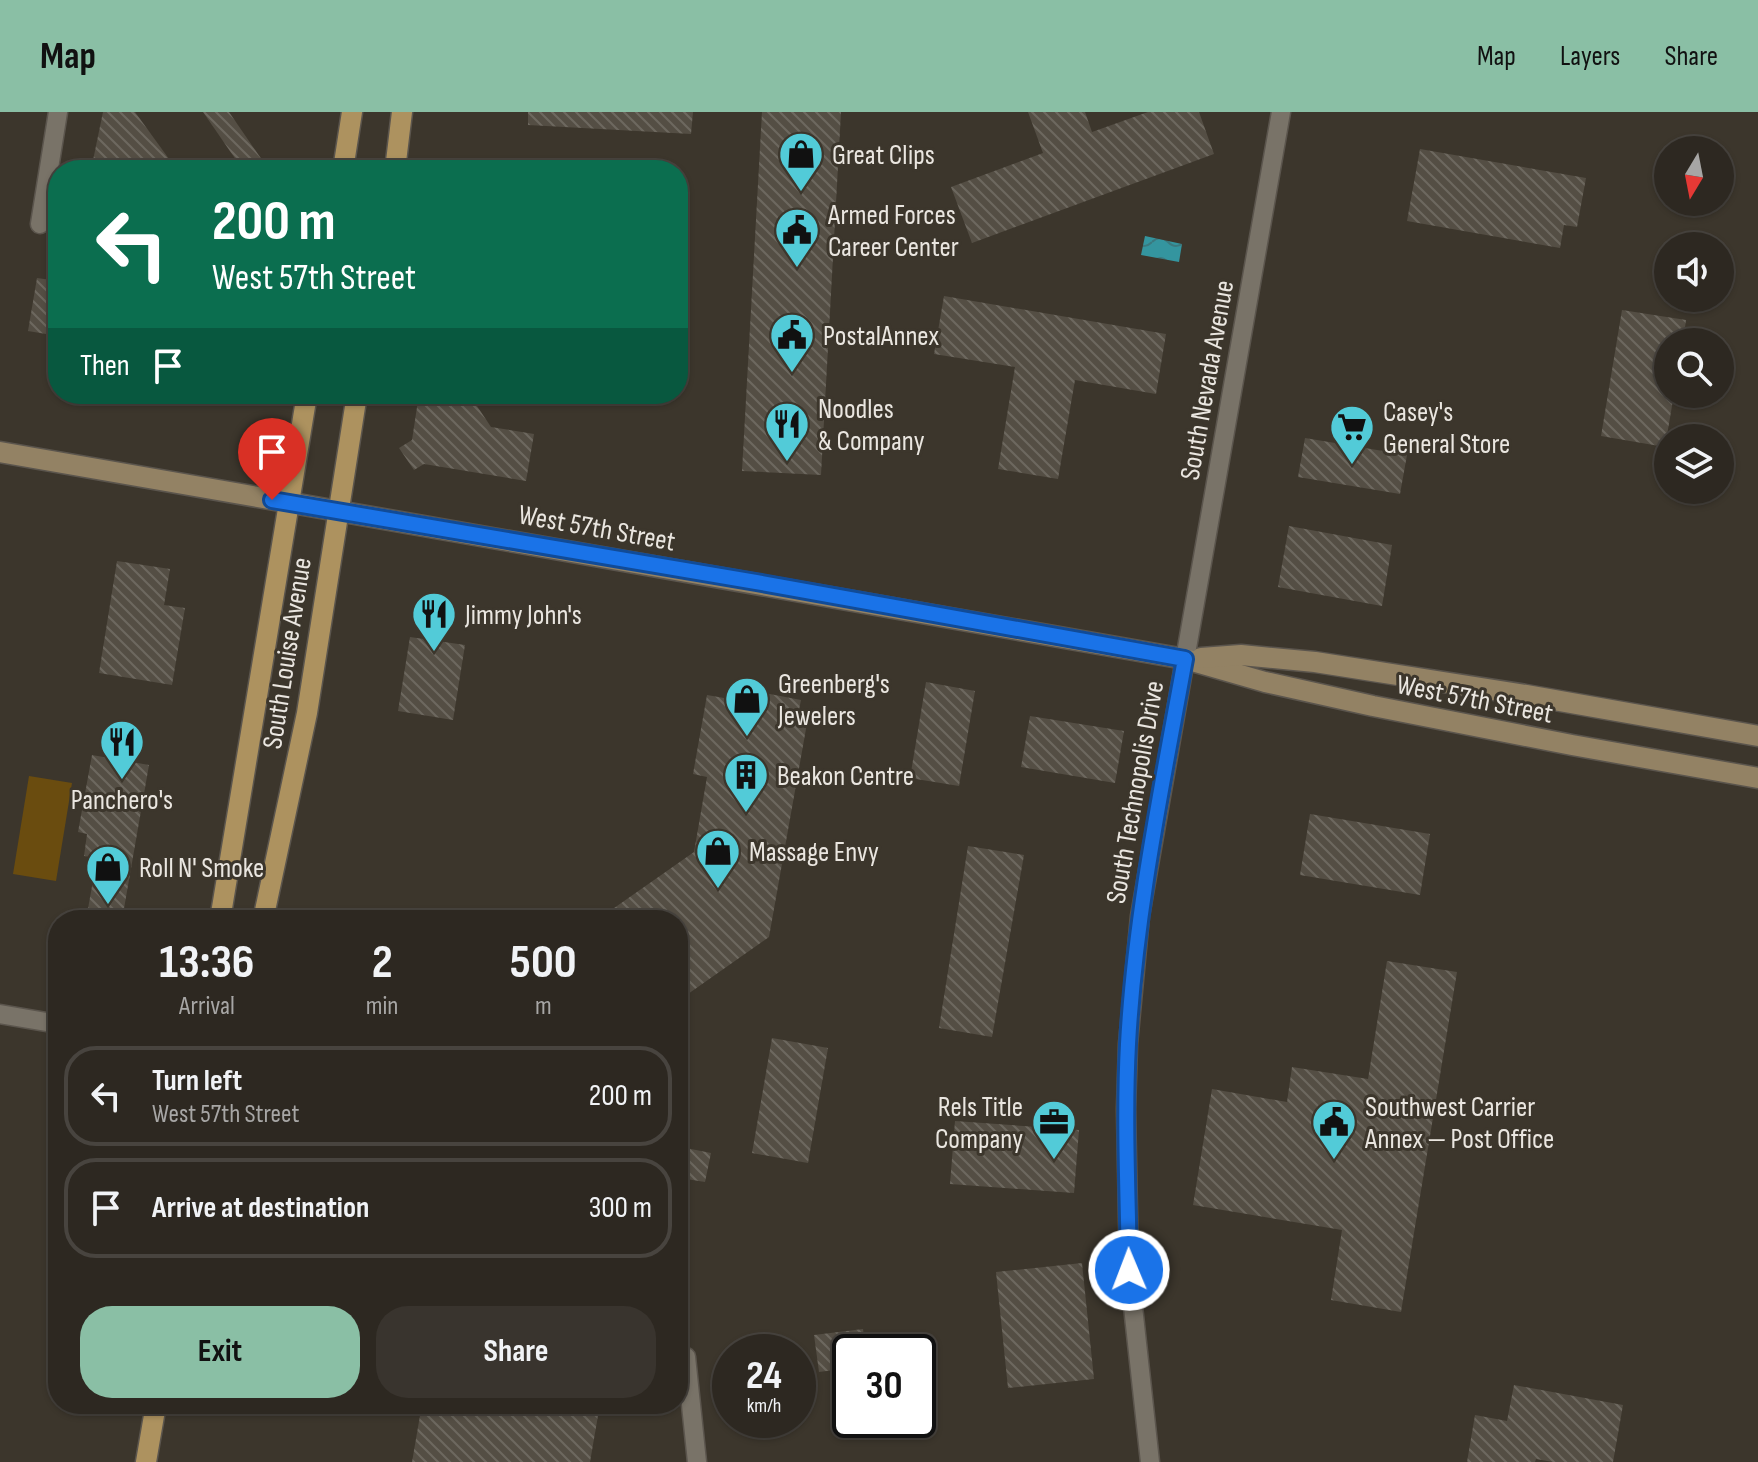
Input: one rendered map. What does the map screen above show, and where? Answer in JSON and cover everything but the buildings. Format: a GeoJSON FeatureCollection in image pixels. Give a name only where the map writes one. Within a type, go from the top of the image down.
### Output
{"type":"FeatureCollection","features":[{"type":"Feature","properties":{"kind":"main road"},"geometry":{"type":"LineString","coordinates":[[345,160],[352,112]]}},
{"type":"Feature","properties":{"kind":"main road"},"geometry":{"type":"LineString","coordinates":[[396,160],[402,112]]}},
{"type":"Feature","properties":{"kind":"main road","name":"South Louise Avenue"},"geometry":{"type":"LineString","coordinates":[[222,910],[305,404]]}},
{"type":"Feature","properties":{"kind":"main road","name":"South Louise Avenue"},"geometry":{"type":"LineString","coordinates":[[266,910],[307,713],[355,404]]}},
{"type":"Feature","properties":{"kind":"main road","name":"West 57th Street"},"geometry":{"type":"LineString","coordinates":[[0,452],[1185,659],[1265,682],[1357,702],[1758,778]]}},
{"type":"Feature","properties":{"kind":"main road","name":"West 57th Street"},"geometry":{"type":"LineString","coordinates":[[1185,659],[1241,655],[1315,662],[1758,736]]}},
{"type":"Feature","properties":{"kind":"main road"},"geometry":{"type":"LineString","coordinates":[[146,1462],[154,1414]]}},
{"type":"Feature","properties":{"kind":"street"},"geometry":{"type":"LineString","coordinates":[[50,160],[58,112]]}},
{"type":"Feature","properties":{"kind":"street","name":"South Nevada Avenue"},"geometry":{"type":"LineString","coordinates":[[1185,659],[1281,112]]}},
{"type":"Feature","properties":{"kind":"street"},"geometry":{"type":"LineString","coordinates":[[40,224],[48,174]]}},
{"type":"Feature","properties":{"kind":"street","name":"South Technopolis Drive"},"geometry":{"type":"LineString","coordinates":[[1150,1462],[1129,1270],[1128,1044],[1140,916],[1185,659]]}},
{"type":"Feature","properties":{"kind":"street"},"geometry":{"type":"LineString","coordinates":[[0,1014],[48,1022]]}},
{"type":"Feature","properties":{"kind":"street"},"geometry":{"type":"LineString","coordinates":[[688,1376],[697,1462]]}},
{"type":"Feature","properties":{"kind":"shaded area"},"geometry":{"type":"Polygon","coordinates":[[[29,776],[72,783],[56,881],[13,874],[29,776]]]}},
{"type":"Feature","properties":{"kind":"water"},"geometry":{"type":"Polygon","coordinates":[[[1145,236],[1182,244],[1179,262],[1141,255],[1145,236]]]}},
{"type":"Feature","properties":{"kind":"place","name":"Great Clips"},"geometry":{"type":"Point","coordinates":[801,193]}},
{"type":"Feature","properties":{"kind":"place","name":"Armed Forces Career Center"},"geometry":{"type":"Point","coordinates":[797,269]}},
{"type":"Feature","properties":{"kind":"place","name":"PostalAnnex"},"geometry":{"type":"Point","coordinates":[792,374]}},
{"type":"Feature","properties":{"kind":"place","name":"Noodles & Company"},"geometry":{"type":"Point","coordinates":[787,463]}},
{"type":"Feature","properties":{"kind":"place","name":"Casey's General Store"},"geometry":{"type":"Point","coordinates":[1352,466]}},
{"type":"Feature","properties":{"kind":"place","name":"Jimmy John's"},"geometry":{"type":"Point","coordinates":[434,653]}},
{"type":"Feature","properties":{"kind":"place","name":"Greenberg's Jewelers"},"geometry":{"type":"Point","coordinates":[747,738]}},
{"type":"Feature","properties":{"kind":"place","name":"Panchero's"},"geometry":{"type":"Point","coordinates":[122,781]}},
{"type":"Feature","properties":{"kind":"place","name":"Beakon Centre"},"geometry":{"type":"Point","coordinates":[746,814]}},
{"type":"Feature","properties":{"kind":"place","name":"Massage Envy"},"geometry":{"type":"Point","coordinates":[718,890]}},
{"type":"Feature","properties":{"kind":"place","name":"Roll N' Smoke"},"geometry":{"type":"Point","coordinates":[108,906]}},
{"type":"Feature","properties":{"kind":"place","name":"Rels Title Company"},"geometry":{"type":"Point","coordinates":[1054,1161]}},
{"type":"Feature","properties":{"kind":"place","name":"Southwest Carrier Annex — Post Office"},"geometry":{"type":"Point","coordinates":[1334,1161]}},
{"type":"Feature","properties":{"kind":"route"},"geometry":{"type":"LineString","coordinates":[[272,500],[1185,659],[1140,916],[1134,970],[1126,1109],[1129,1270]]}}]}
